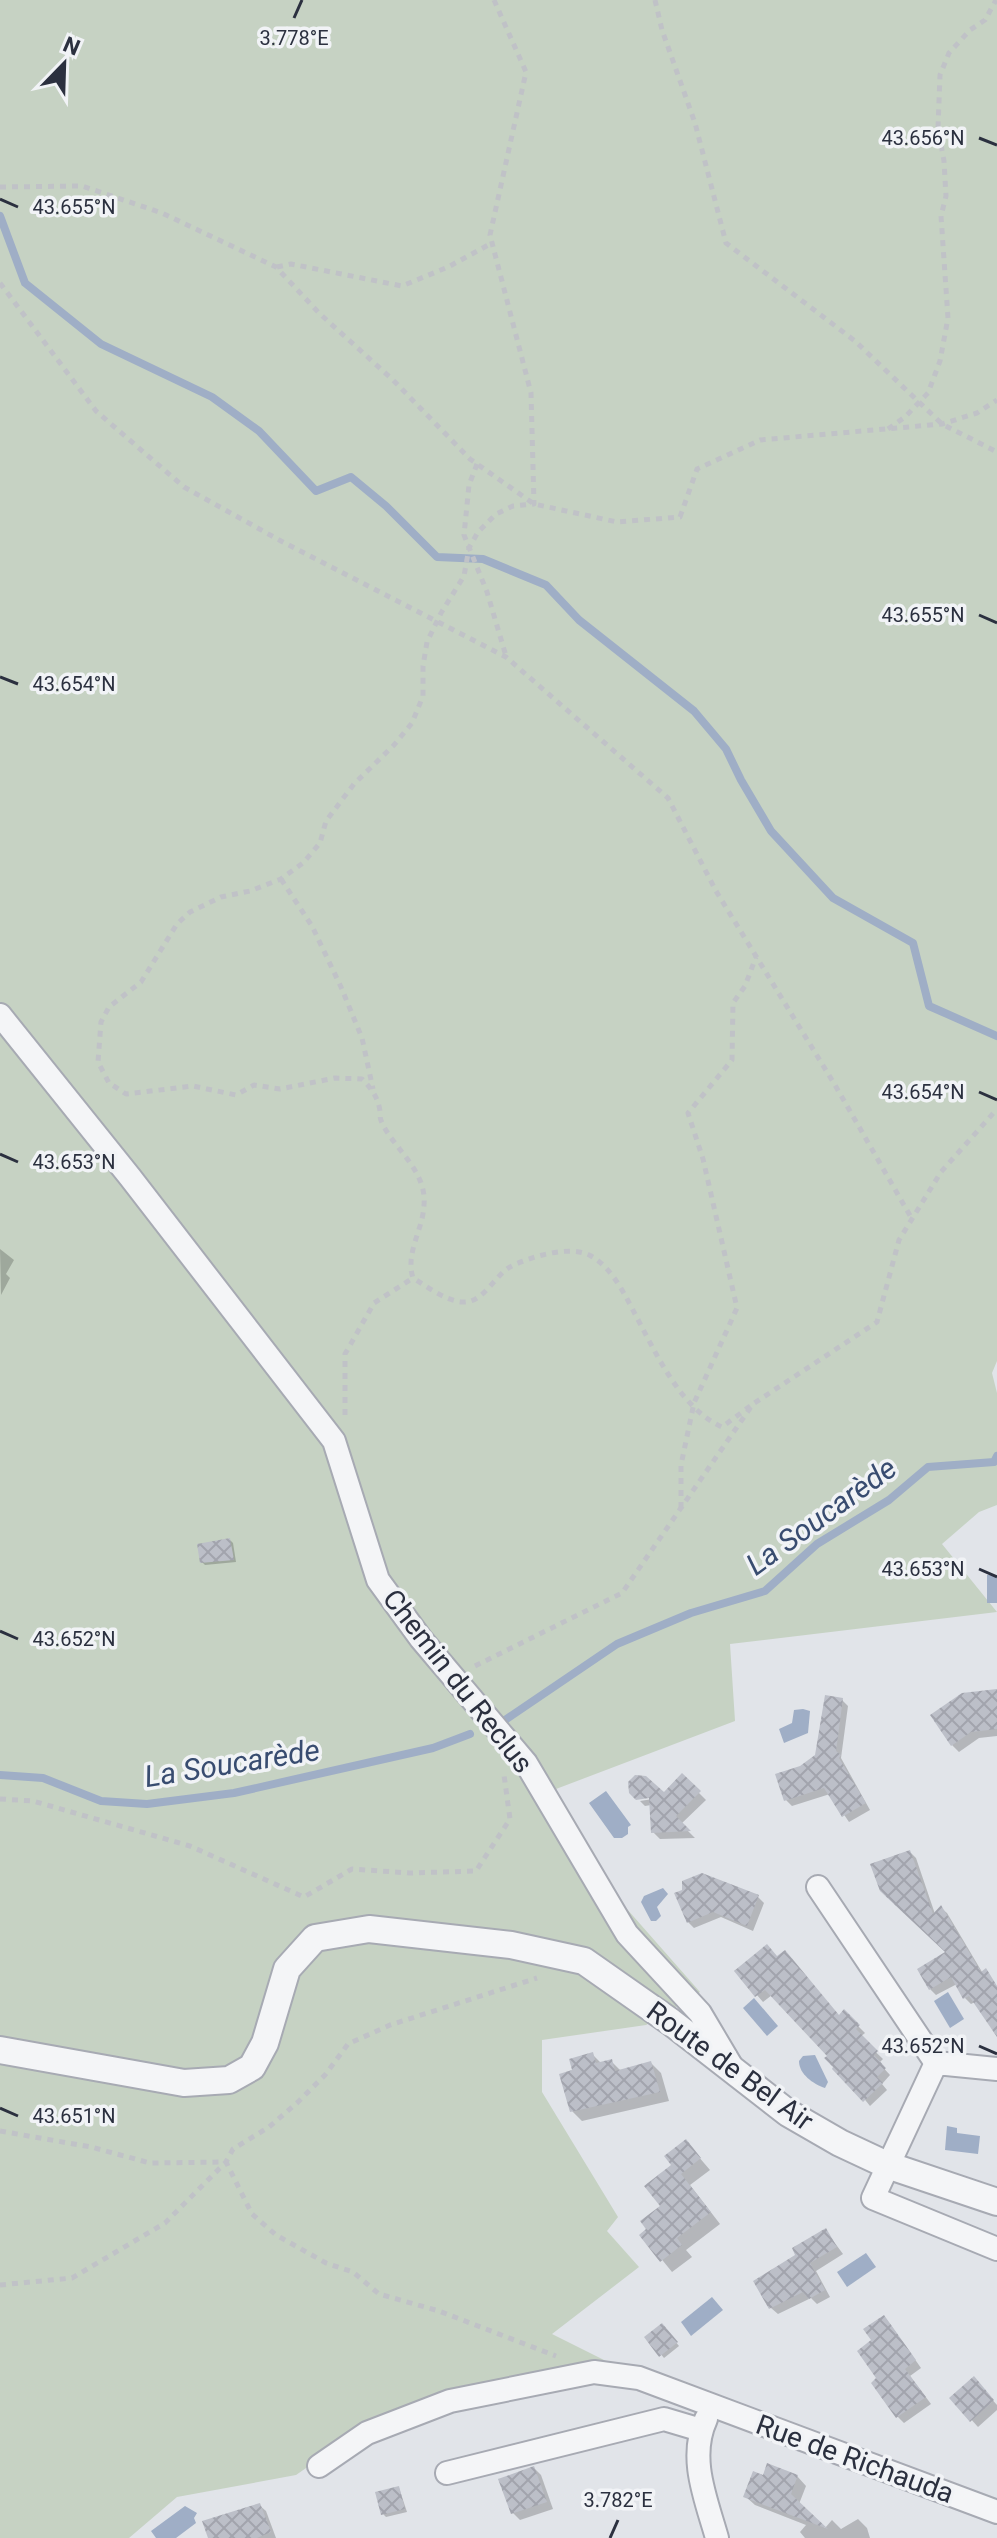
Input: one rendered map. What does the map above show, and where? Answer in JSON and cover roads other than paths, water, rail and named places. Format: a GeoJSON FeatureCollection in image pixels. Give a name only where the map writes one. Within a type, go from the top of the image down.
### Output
{"type":"FeatureCollection","features":[{"type":"Feature","properties":{"kind":"street","name":"Chemin du Reclus"},"geometry":{"type":"LineString","coordinates":[[0,1015],[334,1441],[378,1580],[453,1677],[526,1763],[627,1934],[700,2013],[734,2071]]}},
{"type":"Feature","properties":{"kind":"street"},"geometry":{"type":"LineString","coordinates":[[818,1887],[936,2063]]}},
{"type":"Feature","properties":{"kind":"street","name":"Route de Bel Air"},"geometry":{"type":"LineString","coordinates":[[0,2050],[184,2083],[229,2080],[252,2067],[265,2043],[287,1969],[315,1938],[369,1929],[511,1945],[584,1961],[671,2022],[788,2113],[840,2143],[887,2165],[997,2202]]}},
{"type":"Feature","properties":{"kind":"street"},"geometry":{"type":"LineString","coordinates":[[936,2063],[997,2069]]}},
{"type":"Feature","properties":{"kind":"street"},"geometry":{"type":"LineString","coordinates":[[936,2063],[873,2198],[997,2249]]}},
{"type":"Feature","properties":{"kind":"street","name":"Rue de Richauda"},"geometry":{"type":"LineString","coordinates":[[319,2466],[367,2433],[450,2401],[594,2372],[639,2378],[997,2512]]}},
{"type":"Feature","properties":{"kind":"street"},"geometry":{"type":"LineString","coordinates":[[712,2407],[701,2430],[697,2471],[717,2538]]}},
{"type":"Feature","properties":{"kind":"street"},"geometry":{"type":"LineString","coordinates":[[447,2473],[664,2419],[701,2430]]}},
{"type":"Feature","properties":{"kind":"water"},"geometry":{"type":"Polygon","coordinates":[[[987,1575],[997,1575],[997,1603],[987,1603],[987,1575]]]}},
{"type":"Feature","properties":{"kind":"water"},"geometry":{"type":"Polygon","coordinates":[[[794,1710],[810,1711],[808,1733],[784,1743],[779,1729],[792,1723],[794,1710]]]}},
{"type":"Feature","properties":{"kind":"water"},"geometry":{"type":"Polygon","coordinates":[[[606,1791],[631,1825],[628,1834],[622,1838],[614,1838],[589,1803],[606,1791]]]}},
{"type":"Feature","properties":{"kind":"water"},"geometry":{"type":"Polygon","coordinates":[[[663,1888],[668,1894],[657,1907],[661,1916],[651,1921],[641,1902],[644,1896],[663,1888]]]}},
{"type":"Feature","properties":{"kind":"water"},"geometry":{"type":"Polygon","coordinates":[[[948,1992],[964,2019],[950,2028],[934,2001],[948,1992]]]}},
{"type":"Feature","properties":{"kind":"water"},"geometry":{"type":"Polygon","coordinates":[[[754,1998],[778,2026],[767,2036],[743,2008],[754,1998]]]}},
{"type":"Feature","properties":{"kind":"water"},"geometry":{"type":"Polygon","coordinates":[[[815,2055],[828,2082],[825,2088],[801,2070],[799,2061],[803,2056],[815,2055]]]}},
{"type":"Feature","properties":{"kind":"water"},"geometry":{"type":"Polygon","coordinates":[[[947,2126],[957,2128],[957,2133],[980,2136],[978,2154],[945,2150],[947,2126]]]}},
{"type":"Feature","properties":{"kind":"water"},"geometry":{"type":"Polygon","coordinates":[[[866,2253],[876,2267],[847,2287],[837,2272],[866,2253]]]}},
{"type":"Feature","properties":{"kind":"water"},"geometry":{"type":"Polygon","coordinates":[[[712,2297],[723,2310],[691,2336],[681,2322],[712,2297]]]}},
{"type":"Feature","properties":{"kind":"water"},"geometry":{"type":"Polygon","coordinates":[[[185,2506],[197,2513],[194,2518],[196,2523],[176,2538],[156,2538],[151,2531],[185,2506]]]}},
{"type":"Feature","properties":{"kind":"waterway"},"geometry":{"type":"LineString","coordinates":[[0,216],[25,283],[101,344],[212,397],[259,431],[316,491],[351,477],[386,506],[437,557],[483,559],[546,585],[579,620],[694,711],[726,749],[771,831],[833,898],[913,943],[929,1006],[997,1036]]}},
{"type":"Feature","properties":{"kind":"waterway","name":"La Soucarède"},"geometry":{"type":"LineString","coordinates":[[505,1720],[617,1644],[691,1613],[765,1591],[817,1544],[889,1500],[928,1467],[994,1462],[997,1456]]}},
{"type":"Feature","properties":{"kind":"waterway","name":"La Soucarède"},"geometry":{"type":"LineString","coordinates":[[0,1775],[43,1778],[101,1801],[147,1804],[234,1793],[433,1748],[470,1734]]}}]}
